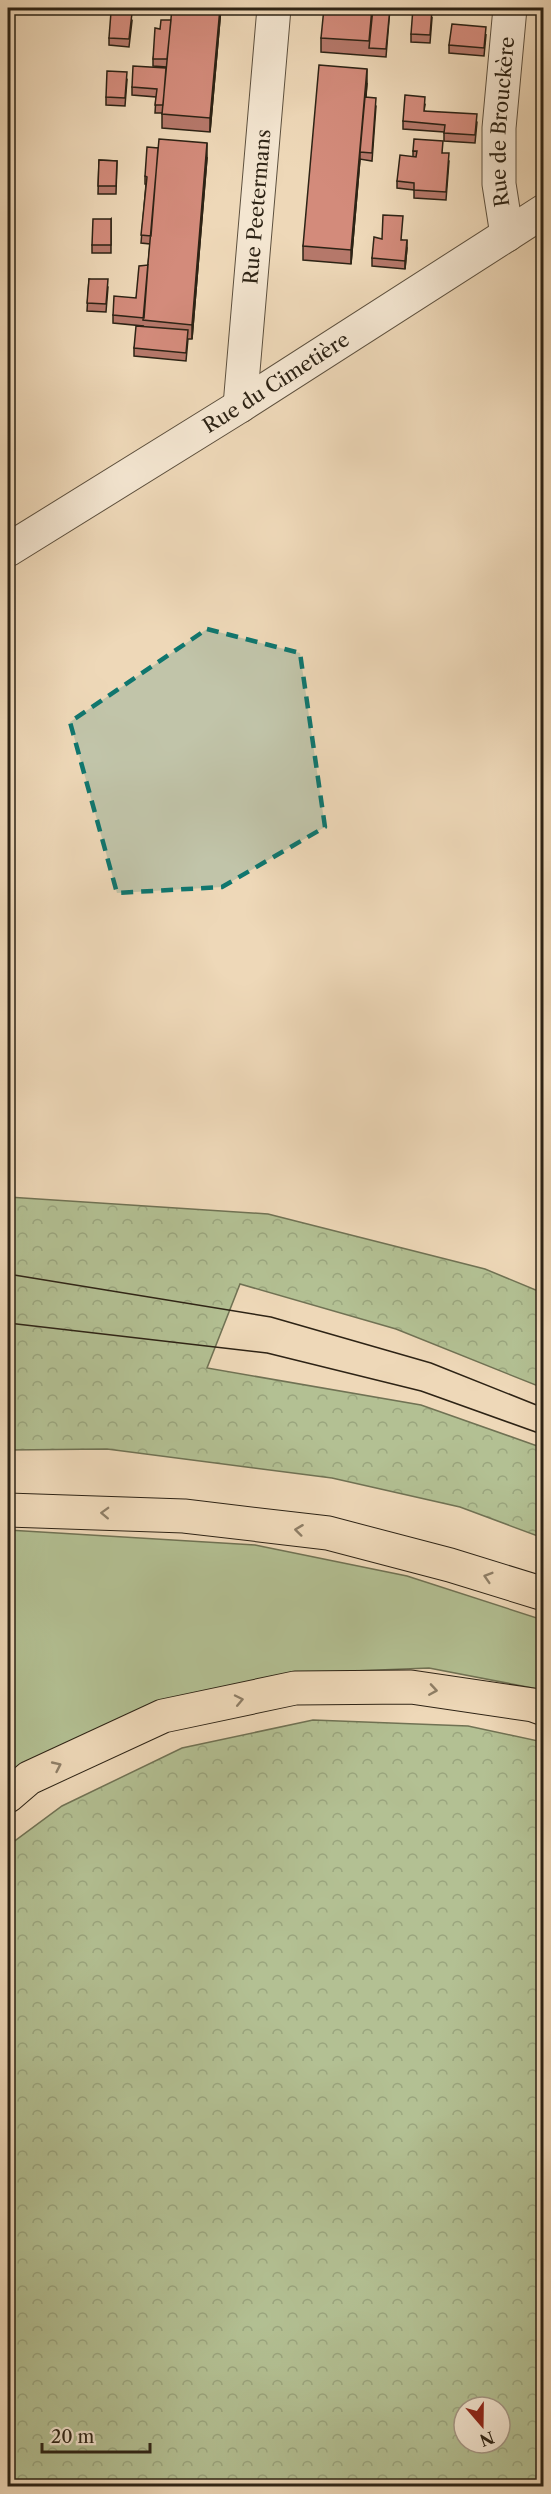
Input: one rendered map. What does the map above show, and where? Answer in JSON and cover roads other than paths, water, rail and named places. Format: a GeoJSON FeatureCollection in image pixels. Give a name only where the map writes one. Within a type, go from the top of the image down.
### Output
{"type":"FeatureCollection","features":[{"type":"Feature","properties":{"kind":"highway"},"geometry":{"type":"LineString","coordinates":[[8,1510],[184,1516],[328,1533],[450,1565],[543,1594]]}},
{"type":"Feature","properties":{"kind":"highway"},"geometry":{"type":"LineString","coordinates":[[8,1796],[29,1778],[163,1716],[296,1688],[411,1687],[532,1705],[543,1709]]}},
{"type":"Feature","properties":{"kind":"street","name":"Rue Peetermans"},"geometry":{"type":"LineString","coordinates":[[240,406],[274,8]]}},
{"type":"Feature","properties":{"kind":"street","name":"Rue de Brouckère"},"geometry":{"type":"LineString","coordinates":[[507,235],[499,184],[499,139],[510,8]]}},
{"type":"Feature","properties":{"kind":"street","name":"Rue du Cimetière"},"geometry":{"type":"LineString","coordinates":[[8,550],[240,406],[543,211]]}},
{"type":"Feature","properties":{"kind":"tram line"},"geometry":{"type":"LineString","coordinates":[[8,1274],[271,1317],[431,1363],[544,1408]]}},
{"type":"Feature","properties":{"kind":"tram line"},"geometry":{"type":"LineString","coordinates":[[8,1323],[267,1353],[421,1391],[544,1435]]}}]}
